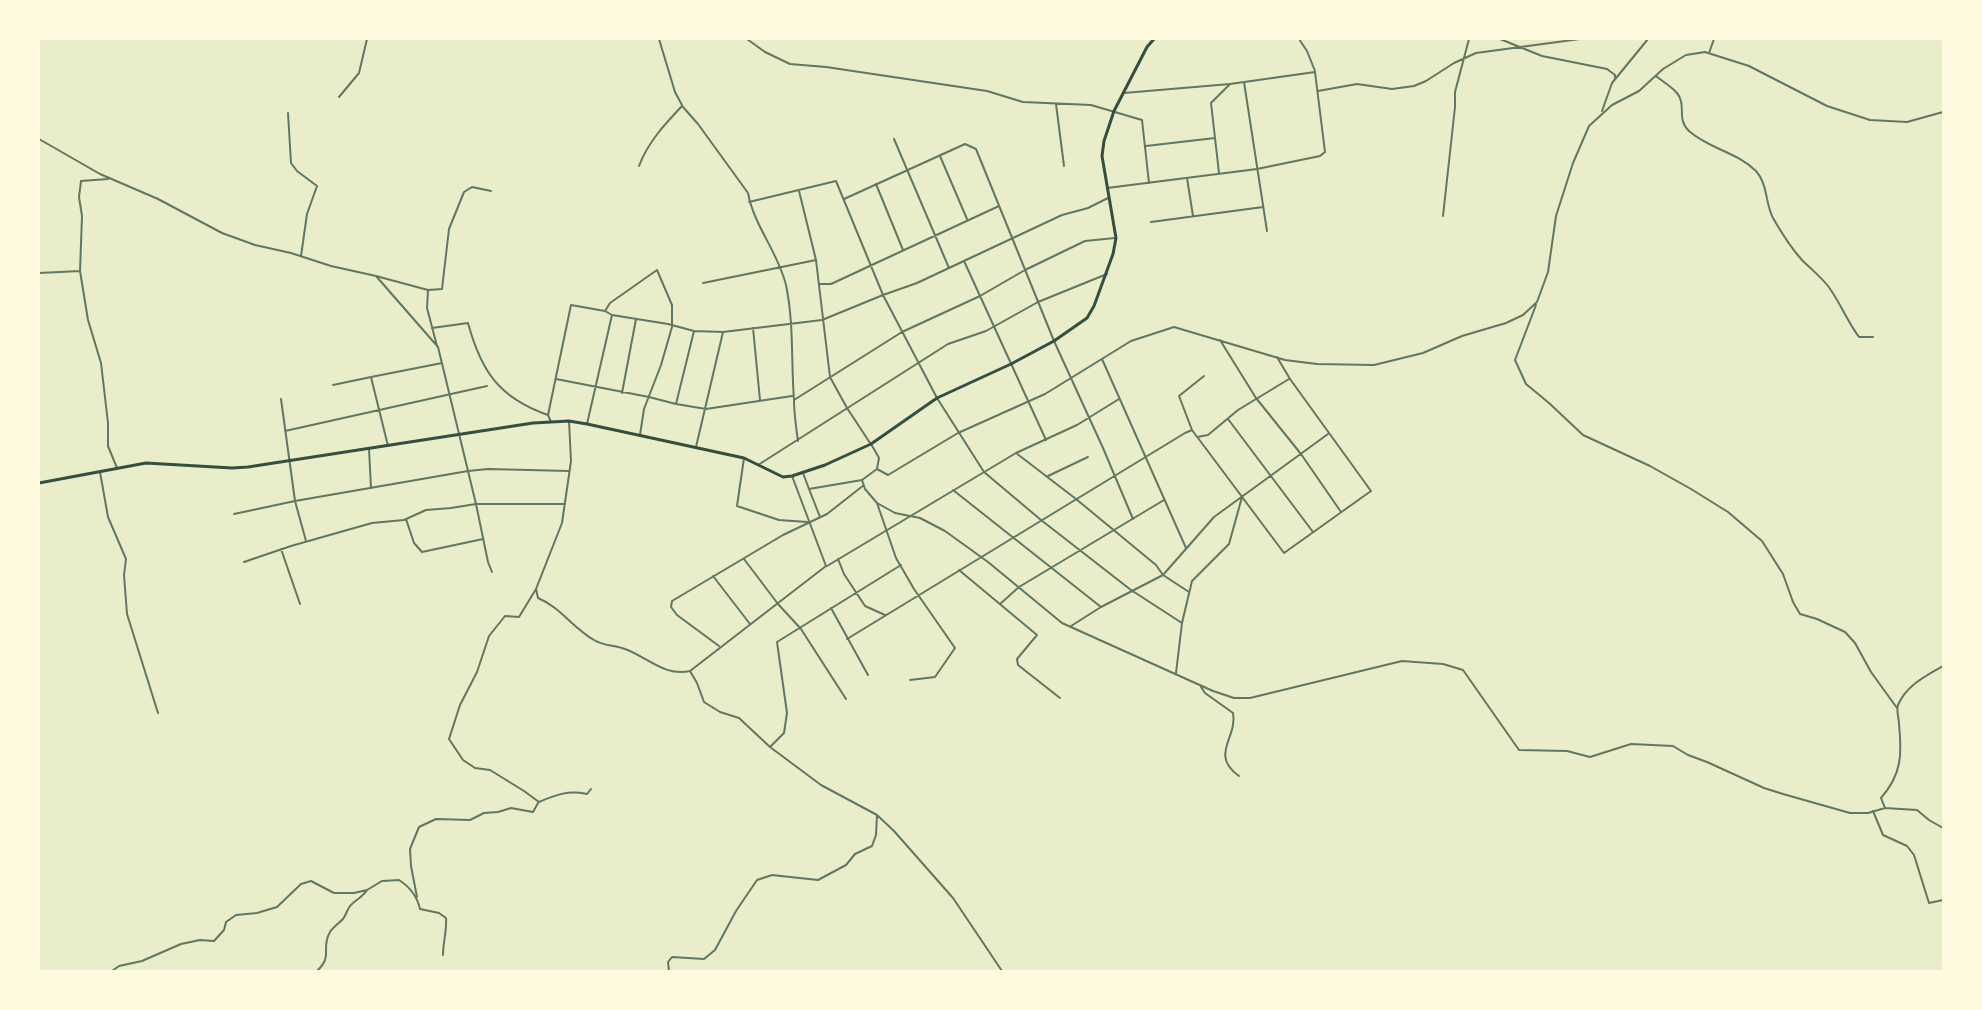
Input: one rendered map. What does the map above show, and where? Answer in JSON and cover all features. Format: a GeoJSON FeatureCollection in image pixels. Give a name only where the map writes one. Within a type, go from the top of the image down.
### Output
{"type":"FeatureCollection","features":[{"type":"Feature","properties":{"kind":"main road"},"geometry":{"type":"LineString","coordinates":[[39,483],[146,463],[232,468],[459,436],[533,423],[569,421],[744,458],[783,477],[804,473],[871,444],[938,398],[1054,341],[1087,318],[1107,274],[1116,238],[1102,156],[1104,141],[1114,111],[1154,39]]}},
{"type":"Feature","properties":{"kind":"street"},"geometry":{"type":"LineString","coordinates":[[339,97],[359,73],[367,39]]}},
{"type":"Feature","properties":{"kind":"street"},"geometry":{"type":"LineString","coordinates":[[659,39],[673,88],[682,106],[708,137],[748,193],[760,228],[781,266],[791,323],[798,441]]}},
{"type":"Feature","properties":{"kind":"street"},"geometry":{"type":"LineString","coordinates":[[747,39],[765,52],[790,64],[987,91],[1023,102],[1091,105],[1142,120],[1149,183]]}},
{"type":"Feature","properties":{"kind":"street"},"geometry":{"type":"LineString","coordinates":[[1107,188],[1219,174],[1320,156],[1325,152],[1315,72],[1308,51],[1299,39]]}},
{"type":"Feature","properties":{"kind":"street"},"geometry":{"type":"LineString","coordinates":[[1443,216],[1455,92],[1469,39]]}},
{"type":"Feature","properties":{"kind":"street"},"geometry":{"type":"LineString","coordinates":[[1500,39],[1542,56],[1607,69],[1615,75],[1615,79]]}},
{"type":"Feature","properties":{"kind":"street"},"geometry":{"type":"LineString","coordinates":[[1318,91],[1357,84],[1392,89],[1414,87],[1476,53],[1580,39]]}},
{"type":"Feature","properties":{"kind":"street"},"geometry":{"type":"LineString","coordinates":[[1601,114],[1612,83],[1648,39]]}},
{"type":"Feature","properties":{"kind":"street"},"geometry":{"type":"LineString","coordinates":[[1709,54],[1714,39]]}},
{"type":"Feature","properties":{"kind":"street"},"geometry":{"type":"LineString","coordinates":[[1885,807],[1881,798],[1900,767],[1901,740],[1897,708],[1871,672],[1855,643],[1845,632],[1800,614],[1783,574],[1762,542],[1728,512],[1650,466],[1583,435],[1526,384],[1515,360],[1548,272],[1556,216],[1573,162],[1590,126],[1612,105],[1639,91],[1664,69],[1686,56],[1705,52],[1749,66],[1827,106],[1870,120],[1907,122],[1943,112]]}},
{"type":"Feature","properties":{"kind":"street"},"geometry":{"type":"LineString","coordinates":[[1123,93],[1230,84],[1315,72]]}},
{"type":"Feature","properties":{"kind":"street"},"geometry":{"type":"LineString","coordinates":[[1656,76],[1679,94],[1683,124],[1690,132],[1706,143],[1744,161],[1758,173],[1764,182],[1766,200],[1773,218],[1800,258],[1828,287],[1859,337],[1873,337]]}},
{"type":"Feature","properties":{"kind":"street"},"geometry":{"type":"LineString","coordinates":[[1244,82],[1267,231]]}},
{"type":"Feature","properties":{"kind":"street"},"geometry":{"type":"LineString","coordinates":[[1219,174],[1210,103],[1230,84]]}},
{"type":"Feature","properties":{"kind":"street"},"geometry":{"type":"LineString","coordinates":[[1056,104],[1065,166]]}},
{"type":"Feature","properties":{"kind":"street"},"geometry":{"type":"LineString","coordinates":[[639,166],[662,127],[682,106]]}},
{"type":"Feature","properties":{"kind":"street"},"geometry":{"type":"LineString","coordinates":[[288,113],[291,163],[297,171],[318,186],[307,214],[301,256]]}},
{"type":"Feature","properties":{"kind":"street"},"geometry":{"type":"LineString","coordinates":[[1145,146],[1215,138]]}},
{"type":"Feature","properties":{"kind":"street"},"geometry":{"type":"LineString","coordinates":[[39,139],[111,179],[158,199],[222,233],[255,245],[428,290],[442,289],[449,229],[464,192],[472,187],[491,191]]}},
{"type":"Feature","properties":{"kind":"street"},"geometry":{"type":"LineString","coordinates":[[894,139],[949,268]]}},
{"type":"Feature","properties":{"kind":"street"},"geometry":{"type":"LineString","coordinates":[[844,199],[965,144],[976,149],[1054,341],[1132,519]]}},
{"type":"Feature","properties":{"kind":"street"},"geometry":{"type":"LineString","coordinates":[[940,156],[967,220]]}},
{"type":"Feature","properties":{"kind":"street"},"geometry":{"type":"LineString","coordinates":[[1186,178],[1193,217]]}},
{"type":"Feature","properties":{"kind":"street"},"geometry":{"type":"LineString","coordinates":[[111,179],[81,181],[79,197],[82,216],[80,272],[88,320],[101,363],[108,446],[117,468]]}},
{"type":"Feature","properties":{"kind":"street"},"geometry":{"type":"LineString","coordinates":[[750,202],[836,181],[883,295],[938,398],[984,472],[1131,590],[1182,623]]}},
{"type":"Feature","properties":{"kind":"street"},"geometry":{"type":"LineString","coordinates":[[876,184],[903,250]]}},
{"type":"Feature","properties":{"kind":"street"},"geometry":{"type":"LineString","coordinates":[[799,191],[816,260],[830,377],[879,458],[877,469],[862,480],[809,489]]}},
{"type":"Feature","properties":{"kind":"street"},"geometry":{"type":"LineString","coordinates":[[551,422],[548,415],[571,305],[694,331],[723,332],[822,320],[917,283],[1012,237],[1108,198]]}},
{"type":"Feature","properties":{"kind":"street"},"geometry":{"type":"LineString","coordinates":[[819,284],[831,284],[999,206]]}},
{"type":"Feature","properties":{"kind":"street"},"geometry":{"type":"LineString","coordinates":[[1152,222],[1263,207]]}},
{"type":"Feature","properties":{"kind":"street"},"geometry":{"type":"LineString","coordinates":[[556,379],[706,409],[794,398],[903,332],[980,296],[1025,270],[1085,241],[1116,238]]}},
{"type":"Feature","properties":{"kind":"street"},"geometry":{"type":"LineString","coordinates":[[703,283],[816,260]]}},
{"type":"Feature","properties":{"kind":"street"},"geometry":{"type":"LineString","coordinates":[[964,261],[1046,440]]}},
{"type":"Feature","properties":{"kind":"street"},"geometry":{"type":"LineString","coordinates":[[605,311],[610,303],[657,270],[672,305],[672,327],[644,410],[640,435]]}},
{"type":"Feature","properties":{"kind":"street"},"geometry":{"type":"LineString","coordinates":[[39,273],[80,272]]}},
{"type":"Feature","properties":{"kind":"street"},"geometry":{"type":"LineString","coordinates":[[758,465],[948,344],[994,327],[1038,302],[1107,274]]}},
{"type":"Feature","properties":{"kind":"street"},"geometry":{"type":"LineString","coordinates":[[376,276],[438,347]]}},
{"type":"Feature","properties":{"kind":"street"},"geometry":{"type":"LineString","coordinates":[[428,290],[427,308],[492,572]]}},
{"type":"Feature","properties":{"kind":"street"},"geometry":{"type":"LineString","coordinates":[[877,469],[888,475],[958,433],[1045,394],[1131,341],[1174,327],[1277,357],[1317,364],[1374,365],[1423,353],[1462,336],[1506,323],[1523,315],[1537,302]]}},
{"type":"Feature","properties":{"kind":"street"},"geometry":{"type":"LineString","coordinates":[[587,424],[612,315]]}},
{"type":"Feature","properties":{"kind":"street"},"geometry":{"type":"LineString","coordinates":[[622,393],[636,319]]}},
{"type":"Feature","properties":{"kind":"street"},"geometry":{"type":"LineString","coordinates":[[432,328],[468,322],[474,344],[492,378],[504,392],[520,404],[548,415]]}},
{"type":"Feature","properties":{"kind":"street"},"geometry":{"type":"LineString","coordinates":[[753,328],[760,401]]}},
{"type":"Feature","properties":{"kind":"street"},"geometry":{"type":"LineString","coordinates":[[676,404],[694,331]]}},
{"type":"Feature","properties":{"kind":"street"},"geometry":{"type":"LineString","coordinates":[[696,447],[723,332]]}},
{"type":"Feature","properties":{"kind":"street"},"geometry":{"type":"LineString","coordinates":[[1220,340],[1257,398],[1301,454],[1341,512]]}},
{"type":"Feature","properties":{"kind":"street"},"geometry":{"type":"LineString","coordinates":[[1204,376],[1179,396],[1192,429],[1284,553],[1371,491],[1289,379],[1277,357]]}},
{"type":"Feature","properties":{"kind":"street"},"geometry":{"type":"LineString","coordinates":[[1102,359],[1186,548]]}},
{"type":"Feature","properties":{"kind":"street"},"geometry":{"type":"LineString","coordinates":[[333,385],[442,363]]}},
{"type":"Feature","properties":{"kind":"street"},"geometry":{"type":"LineString","coordinates":[[371,377],[387,446]]}},
{"type":"Feature","properties":{"kind":"street"},"geometry":{"type":"LineString","coordinates":[[1197,437],[1208,435],[1257,398],[1289,379]]}},
{"type":"Feature","properties":{"kind":"street"},"geometry":{"type":"LineString","coordinates":[[285,430],[487,386]]}},
{"type":"Feature","properties":{"kind":"street"},"geometry":{"type":"LineString","coordinates":[[281,399],[295,501],[307,542]]}},
{"type":"Feature","properties":{"kind":"street"},"geometry":{"type":"LineString","coordinates":[[536,589],[538,598],[553,605],[569,622],[601,644],[626,650],[668,671],[681,674],[690,671],[826,566],[1016,453],[1089,418],[1119,399]]}},
{"type":"Feature","properties":{"kind":"street"},"geometry":{"type":"LineString","coordinates":[[1228,419],[1313,532]]}},
{"type":"Feature","properties":{"kind":"street"},"geometry":{"type":"LineString","coordinates":[[538,802],[490,770],[475,768],[463,760],[449,739],[460,705],[477,672],[489,636],[506,616],[519,617],[536,589],[560,531],[571,461],[569,421]]}},
{"type":"Feature","properties":{"kind":"street"},"geometry":{"type":"LineString","coordinates":[[847,639],[1192,429]]}},
{"type":"Feature","properties":{"kind":"street"},"geometry":{"type":"LineString","coordinates":[[1071,627],[1131,590],[1163,575],[1214,517],[1328,434]]}},
{"type":"Feature","properties":{"kind":"street"},"geometry":{"type":"LineString","coordinates":[[369,449],[371,488]]}},
{"type":"Feature","properties":{"kind":"street"},"geometry":{"type":"LineString","coordinates":[[1016,453],[1156,565],[1163,575],[1189,592]]}},
{"type":"Feature","properties":{"kind":"street"},"geometry":{"type":"LineString","coordinates":[[1047,477],[1089,457]]}},
{"type":"Feature","properties":{"kind":"street"},"geometry":{"type":"LineString","coordinates":[[744,458],[737,506],[779,520],[810,522]]}},
{"type":"Feature","properties":{"kind":"street"},"geometry":{"type":"LineString","coordinates":[[234,514],[468,471],[488,469],[569,471]]}},
{"type":"Feature","properties":{"kind":"street"},"geometry":{"type":"LineString","coordinates":[[100,472],[108,517],[126,558],[124,575],[127,614],[158,713]]}},
{"type":"Feature","properties":{"kind":"street"},"geometry":{"type":"LineString","coordinates":[[804,473],[820,517]]}},
{"type":"Feature","properties":{"kind":"street"},"geometry":{"type":"LineString","coordinates":[[792,476],[826,566]]}},
{"type":"Feature","properties":{"kind":"street"},"geometry":{"type":"LineString","coordinates":[[862,480],[876,503],[901,565],[918,595],[955,648],[935,676],[910,680]]}},
{"type":"Feature","properties":{"kind":"street"},"geometry":{"type":"LineString","coordinates":[[720,647],[677,615],[671,607],[672,601],[783,535],[827,514],[864,485]]}},
{"type":"Feature","properties":{"kind":"street"},"geometry":{"type":"LineString","coordinates":[[953,490],[1101,607]]}},
{"type":"Feature","properties":{"kind":"street"},"geometry":{"type":"LineString","coordinates":[[1176,674],[1182,623],[1192,581],[1230,544],[1242,497]]}},
{"type":"Feature","properties":{"kind":"street"},"geometry":{"type":"LineString","coordinates":[[1000,603],[1019,587],[1164,500]]}},
{"type":"Feature","properties":{"kind":"street"},"geometry":{"type":"LineString","coordinates":[[876,503],[895,513],[920,518],[945,531],[1071,627],[1234,698],[1250,698],[1402,661],[1443,664],[1463,670],[1519,750],[1567,751],[1590,757],[1631,744],[1673,746],[1688,755],[1783,794],[1850,813],[1868,813],[1885,807],[1917,810],[1943,828]]}},
{"type":"Feature","properties":{"kind":"street"},"geometry":{"type":"LineString","coordinates":[[244,562],[281,549],[372,524],[406,519],[426,510],[476,504],[564,504]]}},
{"type":"Feature","properties":{"kind":"street"},"geometry":{"type":"LineString","coordinates":[[406,519],[414,543],[422,552],[483,539]]}},
{"type":"Feature","properties":{"kind":"street"},"geometry":{"type":"LineString","coordinates":[[281,549],[300,604]]}},
{"type":"Feature","properties":{"kind":"street"},"geometry":{"type":"LineString","coordinates":[[744,559],[778,604],[800,627],[846,699]]}},
{"type":"Feature","properties":{"kind":"street"},"geometry":{"type":"LineString","coordinates":[[838,559],[855,593],[865,606],[885,615]]}},
{"type":"Feature","properties":{"kind":"street"},"geometry":{"type":"LineString","coordinates":[[770,747],[784,733],[787,713],[777,642],[901,565]]}},
{"type":"Feature","properties":{"kind":"street"},"geometry":{"type":"LineString","coordinates":[[959,570],[1037,635],[1017,659],[1018,665],[1060,698]]}},
{"type":"Feature","properties":{"kind":"street"},"geometry":{"type":"LineString","coordinates":[[714,576],[751,625]]}},
{"type":"Feature","properties":{"kind":"street"},"geometry":{"type":"LineString","coordinates":[[831,608],[868,675]]}},
{"type":"Feature","properties":{"kind":"street"},"geometry":{"type":"LineString","coordinates":[[1897,708],[1907,690],[1943,666]]}},
{"type":"Feature","properties":{"kind":"street"},"geometry":{"type":"LineString","coordinates":[[690,671],[704,702],[720,712],[739,718],[770,747],[821,785],[877,815],[894,831],[953,898],[1002,971]]}},
{"type":"Feature","properties":{"kind":"street"},"geometry":{"type":"LineString","coordinates":[[1199,684],[1205,693],[1233,713],[1235,721],[1226,745],[1225,757],[1228,766],[1239,776]]}},
{"type":"Feature","properties":{"kind":"street"},"geometry":{"type":"LineString","coordinates":[[444,955],[443,945],[447,918],[439,913],[420,909],[411,866],[410,849],[419,827],[436,819],[470,819],[484,813],[511,808],[533,812],[538,802],[560,793],[575,791],[587,794],[591,789]]}},
{"type":"Feature","properties":{"kind":"street"},"geometry":{"type":"LineString","coordinates":[[1873,812],[1883,835],[1907,846],[1914,855],[1929,903],[1943,900]]}},
{"type":"Feature","properties":{"kind":"street"},"geometry":{"type":"LineString","coordinates":[[669,971],[668,962],[672,957],[704,959],[715,951],[757,880],[772,875],[818,880],[846,865],[855,854],[872,846],[876,835],[877,815]]}},
{"type":"Feature","properties":{"kind":"street"},"geometry":{"type":"LineString","coordinates":[[317,971],[324,965],[327,958],[326,943],[330,931],[345,917],[350,906],[361,899],[368,890],[382,881],[399,880],[407,885],[418,900]]}},
{"type":"Feature","properties":{"kind":"street"},"geometry":{"type":"LineString","coordinates":[[112,971],[119,966],[142,962],[181,944],[200,940],[214,941],[224,930],[226,922],[236,915],[257,913],[277,907],[301,884],[311,881],[334,892],[354,893],[368,890]]}}]}
